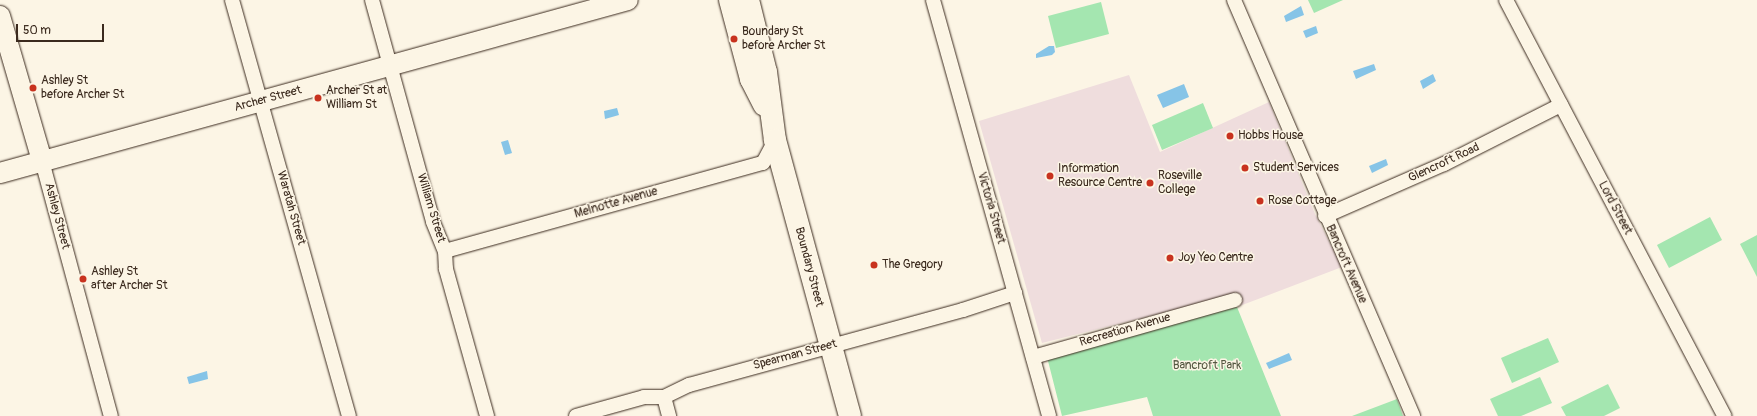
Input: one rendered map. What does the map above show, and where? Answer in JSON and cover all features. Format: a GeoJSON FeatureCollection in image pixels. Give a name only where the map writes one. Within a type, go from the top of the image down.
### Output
{"type":"FeatureCollection","features":[{"type":"Feature","properties":{"kind":"highway","name":"Boundary Street"},"geometry":{"type":"LineString","coordinates":[[730,0],[751,79],[770,117]]}},
{"type":"Feature","properties":{"kind":"highway","name":"Boundary Street"},"geometry":{"type":"LineString","coordinates":[[748,0],[766,72],[770,117],[775,140],[850,416]]}},
{"type":"Feature","properties":{"kind":"main road","name":"Archer Street"},"geometry":{"type":"LineString","coordinates":[[0,173],[628,0]]}},
{"type":"Feature","properties":{"kind":"main road","name":"Ashley Street"},"geometry":{"type":"LineString","coordinates":[[0,16],[42,161]]}},
{"type":"Feature","properties":{"kind":"street","name":"Waratah Street"},"geometry":{"type":"LineString","coordinates":[[232,0],[349,416]]}},
{"type":"Feature","properties":{"kind":"street","name":"William Street"},"geometry":{"type":"LineString","coordinates":[[372,0],[433,222],[445,251],[446,269],[487,416]]}},
{"type":"Feature","properties":{"kind":"street","name":"Victoria Street"},"geometry":{"type":"LineString","coordinates":[[933,0],[1049,416]]}},
{"type":"Feature","properties":{"kind":"street","name":"Bancroft Avenue"},"geometry":{"type":"LineString","coordinates":[[1234,0],[1325,216],[1413,416]]}},
{"type":"Feature","properties":{"kind":"street","name":"Lord Street"},"geometry":{"type":"LineString","coordinates":[[1506,0],[1724,416]]}},
{"type":"Feature","properties":{"kind":"street","name":"Glencroft Road"},"geometry":{"type":"LineString","coordinates":[[1325,216],[1444,164],[1561,105]]}},
{"type":"Feature","properties":{"kind":"street","name":"Melnotte Avenue"},"geometry":{"type":"LineString","coordinates":[[445,251],[763,163],[775,140]]}},
{"type":"Feature","properties":{"kind":"street","name":"Ashley Street"},"geometry":{"type":"LineString","coordinates":[[42,161],[111,416]]}},
{"type":"Feature","properties":{"kind":"street","name":"Spearman Street"},"geometry":{"type":"LineString","coordinates":[[576,416],[644,397],[664,397],[689,385],[963,310],[1015,293]]}},
{"type":"Feature","properties":{"kind":"street","name":"Recreation Avenue"},"geometry":{"type":"LineString","coordinates":[[1033,357],[1234,300]]}},
{"type":"Feature","properties":{"kind":"street"},"geometry":{"type":"LineString","coordinates":[[664,397],[669,416]]}},
{"type":"Feature","properties":{"kind":"shaded area","name":"Roseville College"},"geometry":{"type":"Polygon","coordinates":[[[1129,75],[1160,152],[1269,102],[1315,214],[1342,267],[1237,307],[1234,295],[1042,343],[979,121],[1129,75]]]}},
{"type":"Feature","properties":{"kind":"green space"},"geometry":{"type":"Polygon","coordinates":[[[1308,0],[1343,0],[1314,13],[1308,0]]]}},
{"type":"Feature","properties":{"kind":"green space"},"geometry":{"type":"Polygon","coordinates":[[[1101,2],[1109,34],[1056,48],[1048,16],[1101,2]]]}},
{"type":"Feature","properties":{"kind":"green space"},"geometry":{"type":"Polygon","coordinates":[[[1203,103],[1213,128],[1162,150],[1152,125],[1203,103]]]}},
{"type":"Feature","properties":{"kind":"green space"},"geometry":{"type":"Polygon","coordinates":[[[1710,217],[1722,240],[1669,268],[1657,245],[1710,217]]]}},
{"type":"Feature","properties":{"kind":"green space"},"geometry":{"type":"Polygon","coordinates":[[[1757,235],[1757,277],[1740,244],[1757,235]]]}},
{"type":"Feature","properties":{"kind":"green space","name":"Bancroft Park"},"geometry":{"type":"Polygon","coordinates":[[[1237,307],[1281,416],[1153,416],[1147,397],[1062,416],[1047,357],[1237,307]]]}},
{"type":"Feature","properties":{"kind":"green space"},"geometry":{"type":"Polygon","coordinates":[[[1548,338],[1559,362],[1512,383],[1501,358],[1548,338]]]}},
{"type":"Feature","properties":{"kind":"green space"},"geometry":{"type":"Polygon","coordinates":[[[1540,377],[1552,403],[1521,416],[1498,416],[1490,399],[1540,377]]]}},
{"type":"Feature","properties":{"kind":"green space"},"geometry":{"type":"Polygon","coordinates":[[[1608,384],[1620,408],[1604,416],[1566,416],[1561,407],[1608,384]]]}},
{"type":"Feature","properties":{"kind":"green space"},"geometry":{"type":"Polygon","coordinates":[[[1397,399],[1403,416],[1352,416],[1397,399]]]}},
{"type":"Feature","properties":{"kind":"water"},"geometry":{"type":"Polygon","coordinates":[[[1301,6],[1304,15],[1286,22],[1284,16],[1301,6]]]}},
{"type":"Feature","properties":{"kind":"water"},"geometry":{"type":"Polygon","coordinates":[[[1316,26],[1318,33],[1306,38],[1303,31],[1316,26]]]}},
{"type":"Feature","properties":{"kind":"water"},"geometry":{"type":"Polygon","coordinates":[[[1049,46],[1054,46],[1055,52],[1052,55],[1036,58],[1036,54],[1049,46]]]}},
{"type":"Feature","properties":{"kind":"water"},"geometry":{"type":"Polygon","coordinates":[[[1374,64],[1376,70],[1356,79],[1353,71],[1374,64]]]}},
{"type":"Feature","properties":{"kind":"water"},"geometry":{"type":"Polygon","coordinates":[[[1433,74],[1436,81],[1423,89],[1420,81],[1433,74]]]}},
{"type":"Feature","properties":{"kind":"water"},"geometry":{"type":"Polygon","coordinates":[[[1184,84],[1189,97],[1163,108],[1157,95],[1184,84]]]}},
{"type":"Feature","properties":{"kind":"water"},"geometry":{"type":"Polygon","coordinates":[[[617,108],[619,115],[605,119],[604,111],[617,108]]]}},
{"type":"Feature","properties":{"kind":"water"},"geometry":{"type":"Polygon","coordinates":[[[508,140],[512,153],[505,155],[501,142],[508,140]]]}},
{"type":"Feature","properties":{"kind":"water"},"geometry":{"type":"Polygon","coordinates":[[[1386,159],[1388,165],[1372,173],[1369,166],[1386,159]]]}},
{"type":"Feature","properties":{"kind":"water"},"geometry":{"type":"Polygon","coordinates":[[[1289,353],[1292,360],[1269,369],[1266,363],[1289,353]]]}},
{"type":"Feature","properties":{"kind":"water"},"geometry":{"type":"Polygon","coordinates":[[[207,371],[208,379],[189,384],[187,377],[207,371]]]}},
{"type":"Feature","properties":{"kind":"place","name":"Boundary St before Archer St"},"geometry":{"type":"Point","coordinates":[734,39]}},
{"type":"Feature","properties":{"kind":"place","name":"Ashley St before Archer St"},"geometry":{"type":"Point","coordinates":[33,88]}},
{"type":"Feature","properties":{"kind":"place","name":"Archer St at William St"},"geometry":{"type":"Point","coordinates":[318,98]}},
{"type":"Feature","properties":{"kind":"place","name":"Hobbs House"},"geometry":{"type":"Point","coordinates":[1230,136]}},
{"type":"Feature","properties":{"kind":"place","name":"Student Services"},"geometry":{"type":"Point","coordinates":[1245,168]}},
{"type":"Feature","properties":{"kind":"place","name":"Information Resource Centre"},"geometry":{"type":"Point","coordinates":[1050,176]}},
{"type":"Feature","properties":{"kind":"place","name":"Roseville College"},"geometry":{"type":"Point","coordinates":[1150,183]}},
{"type":"Feature","properties":{"kind":"place","name":"Rose Cottage"},"geometry":{"type":"Point","coordinates":[1260,201]}},
{"type":"Feature","properties":{"kind":"place","name":"Joy Yeo Centre"},"geometry":{"type":"Point","coordinates":[1170,258]}},
{"type":"Feature","properties":{"kind":"place","name":"The Gregory"},"geometry":{"type":"Point","coordinates":[874,265]}},
{"type":"Feature","properties":{"kind":"place","name":"Ashley St after Archer St"},"geometry":{"type":"Point","coordinates":[83,279]}}]}
